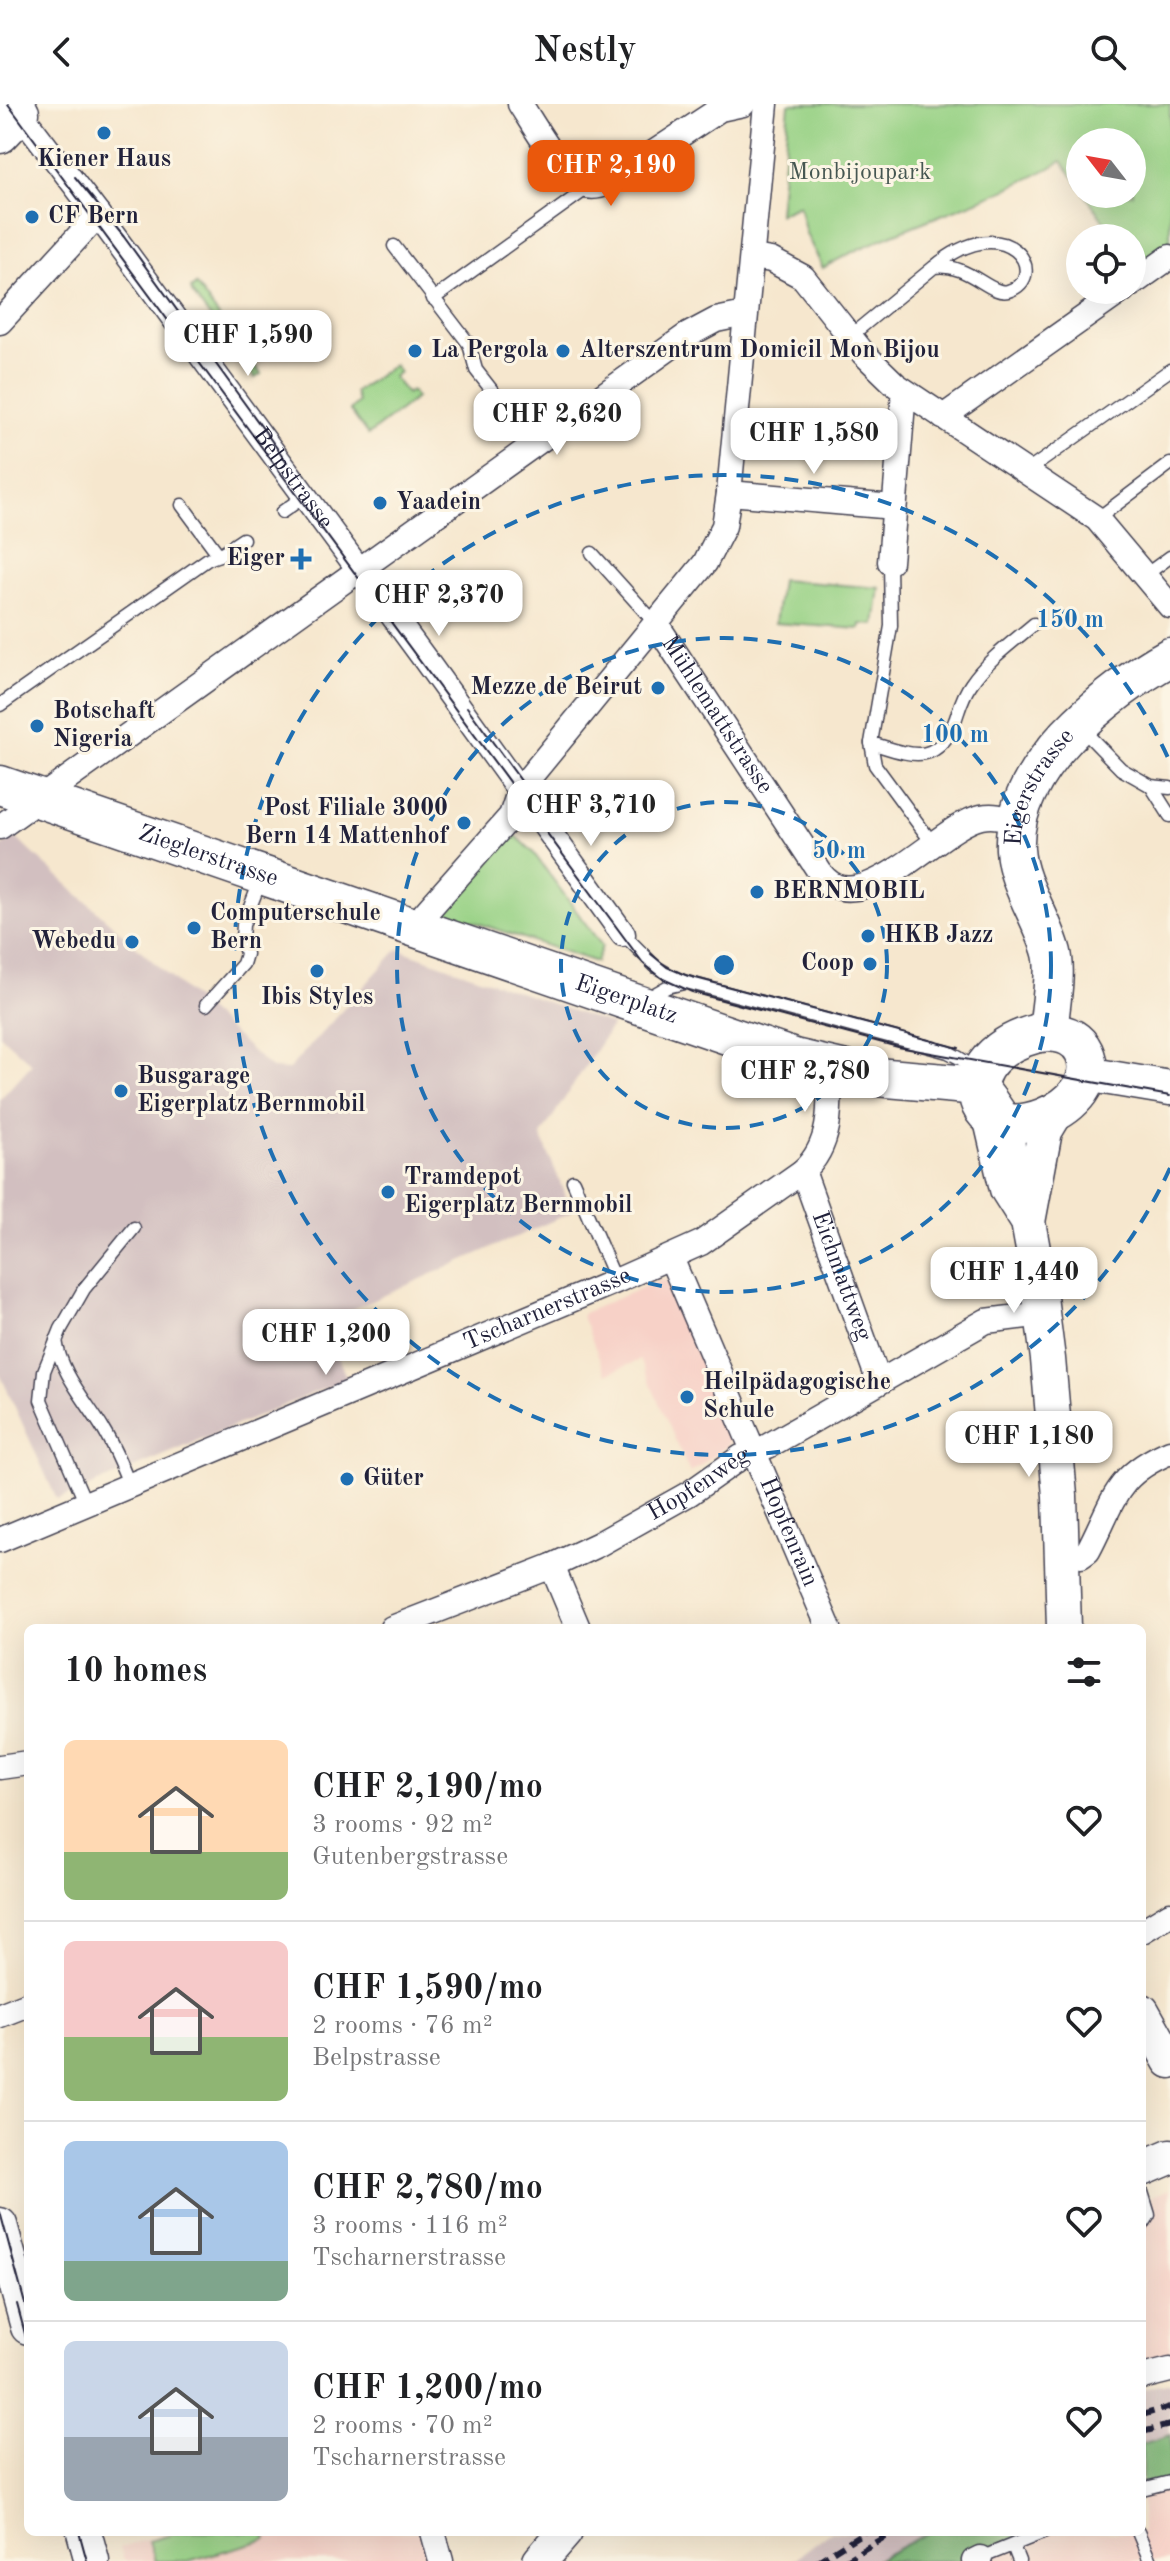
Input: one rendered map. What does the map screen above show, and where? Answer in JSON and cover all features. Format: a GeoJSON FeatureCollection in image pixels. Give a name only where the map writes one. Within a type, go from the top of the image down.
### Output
{"type":"FeatureCollection","features":[{"type":"Feature","properties":{"kind":"main road","name":"Eigerstrasse"},"geometry":{"type":"LineString","coordinates":[[1048,1032],[1053,959],[1015,850],[1023,804],[1043,767],[1079,725],[1164,659]]}},
{"type":"Feature","properties":{"kind":"main road","name":"Zieglerstrasse"},"geometry":{"type":"LineString","coordinates":[[0,785],[463,945]]}},
{"type":"Feature","properties":{"kind":"main road","name":"Eigerplatz"},"geometry":{"type":"LineString","coordinates":[[463,945],[766,1050],[829,1067],[992,1100]]}},
{"type":"Feature","properties":{"kind":"main road"},"geometry":{"type":"LineString","coordinates":[[992,1100],[1038,1120],[1057,1111],[1077,1093],[1086,1074],[1086,1058],[1079,1045],[1065,1035],[1048,1032],[1030,1034],[1012,1041],[995,1055],[992,1100],[1007,1189],[1028,1222]]}},
{"type":"Feature","properties":{"kind":"main road"},"geometry":{"type":"LineString","coordinates":[[1086,1074],[1170,1088]]}},
{"type":"Feature","properties":{"kind":"main road"},"geometry":{"type":"LineString","coordinates":[[1057,1111],[1045,1131],[1028,1222],[1043,1314],[1060,1496],[1064,1624]]}},
{"type":"Feature","properties":{"kind":"main road"},"geometry":{"type":"LineString","coordinates":[[1146,2018],[1170,2061]]}},
{"type":"Feature","properties":{"kind":"main road"},"geometry":{"type":"LineString","coordinates":[[1146,2167],[1170,2157]]}},
{"type":"Feature","properties":{"kind":"main road"},"geometry":{"type":"LineString","coordinates":[[0,2225],[20,2312]]}},
{"type":"Feature","properties":{"kind":"main road"},"geometry":{"type":"LineString","coordinates":[[85,2536],[92,2561]]}},
{"type":"Feature","properties":{"kind":"main road"},"geometry":{"type":"LineString","coordinates":[[540,2561],[562,2536]]}},
{"type":"Feature","properties":{"kind":"street"},"geometry":{"type":"LineString","coordinates":[[520,104],[567,174],[589,187],[608,183],[720,109],[743,104]]}},
{"type":"Feature","properties":{"kind":"street","name":"Mühlemattstrasse"},"geometry":{"type":"LineString","coordinates":[[766,104],[724,526],[714,550],[657,625],[831,885],[849,891],[870,885],[965,823],[981,817],[999,815],[1018,822]]}},
{"type":"Feature","properties":{"kind":"street","name":"Belpstrasse"},"geometry":{"type":"LineString","coordinates":[[17,114],[98,215],[623,934]]}},
{"type":"Feature","properties":{"kind":"street"},"geometry":{"type":"LineString","coordinates":[[0,322],[98,215]]}},
{"type":"Feature","properties":{"kind":"street"},"geometry":{"type":"LineString","coordinates":[[753,257],[771,260],[803,277],[849,337],[877,368],[904,391],[1097,519],[1170,606]]}},
{"type":"Feature","properties":{"kind":"street"},"geometry":{"type":"LineString","coordinates":[[1146,274],[1170,257]]}},
{"type":"Feature","properties":{"kind":"street"},"geometry":{"type":"LineString","coordinates":[[943,417],[1103,304]]}},
{"type":"Feature","properties":{"kind":"street"},"geometry":{"type":"LineString","coordinates":[[0,827],[696,330],[716,320],[745,314]]}},
{"type":"Feature","properties":{"kind":"street"},"geometry":{"type":"LineString","coordinates":[[890,562],[904,391]]}},
{"type":"Feature","properties":{"kind":"street"},"geometry":{"type":"LineString","coordinates":[[729,493],[894,507]]}},
{"type":"Feature","properties":{"kind":"street"},"geometry":{"type":"LineString","coordinates":[[412,928],[511,816],[520,789],[657,625]]}},
{"type":"Feature","properties":{"kind":"street","name":"Tscharnerstrasse"},"geometry":{"type":"LineString","coordinates":[[0,1540],[701,1243],[814,1160],[829,1118],[829,1067]]}},
{"type":"Feature","properties":{"kind":"street","name":"Eichmattweg"},"geometry":{"type":"LineString","coordinates":[[803,1171],[879,1382]]}},
{"type":"Feature","properties":{"kind":"street","name":"Hopfenrain"},"geometry":{"type":"LineString","coordinates":[[671,1258],[827,1624]]}},
{"type":"Feature","properties":{"kind":"street","name":"Hopfenweg"},"geometry":{"type":"LineString","coordinates":[[413,1624],[440,1619],[638,1524],[753,1452],[986,1321],[1043,1314]]}},
{"type":"Feature","properties":{"kind":"street"},"geometry":{"type":"LineString","coordinates":[[1062,1553],[1081,1556],[1088,1551],[1121,1485],[1141,1465],[1170,1452]]}},
{"type":"Feature","properties":{"kind":"street"},"geometry":{"type":"LineString","coordinates":[[552,1566],[576,1624]]}},
{"type":"Feature","properties":{"kind":"street"},"geometry":{"type":"LineString","coordinates":[[0,1767],[24,1764]]}},
{"type":"Feature","properties":{"kind":"street"},"geometry":{"type":"LineString","coordinates":[[1146,1929],[1170,1914]]}},
{"type":"Feature","properties":{"kind":"street"},"geometry":{"type":"LineString","coordinates":[[0,2015],[24,2006]]}},
{"type":"Feature","properties":{"kind":"street"},"geometry":{"type":"LineString","coordinates":[[1146,2376],[1170,2370]]}},
{"type":"Feature","properties":{"kind":"street"},"geometry":{"type":"LineString","coordinates":[[434,2536],[441,2561]]}},
{"type":"Feature","properties":{"kind":"lane"},"geometry":{"type":"LineString","coordinates":[[433,299],[589,187]]}},
{"type":"Feature","properties":{"kind":"lane"},"geometry":{"type":"LineString","coordinates":[[849,337],[946,257],[968,245],[992,241],[1014,248],[1025,264],[1024,275],[1017,285],[1001,292],[958,268],[934,267]]}},
{"type":"Feature","properties":{"kind":"lane"},"geometry":{"type":"LineString","coordinates":[[394,246],[469,344],[476,370],[534,444]]}},
{"type":"Feature","properties":{"kind":"lane"},"geometry":{"type":"LineString","coordinates":[[1026,472],[1170,370]]}},
{"type":"Feature","properties":{"kind":"lane"},"geometry":{"type":"LineString","coordinates":[[1097,519],[1170,464]]}},
{"type":"Feature","properties":{"kind":"lane"},"geometry":{"type":"LineString","coordinates":[[282,512],[305,496]]}},
{"type":"Feature","properties":{"kind":"lane"},"geometry":{"type":"LineString","coordinates":[[182,505],[219,555]]}},
{"type":"Feature","properties":{"kind":"lane"},"geometry":{"type":"LineString","coordinates":[[0,705],[208,559],[243,539]]}},
{"type":"Feature","properties":{"kind":"lane"},"geometry":{"type":"LineString","coordinates":[[592,553],[657,625]]}},
{"type":"Feature","properties":{"kind":"lane"},"geometry":{"type":"LineString","coordinates":[[1144,576],[1170,557]]}},
{"type":"Feature","properties":{"kind":"lane"},"geometry":{"type":"LineString","coordinates":[[890,562],[891,626],[871,743],[875,765],[933,844]]}},
{"type":"Feature","properties":{"kind":"lane"},"geometry":{"type":"LineString","coordinates":[[871,743],[910,755],[935,752],[946,740],[972,682],[1034,624]]}},
{"type":"Feature","properties":{"kind":"lane"},"geometry":{"type":"LineString","coordinates":[[1079,725],[1121,769],[1151,786],[1170,788]]}},
{"type":"Feature","properties":{"kind":"lane"},"geometry":{"type":"LineString","coordinates":[[1151,786],[1170,816]]}},
{"type":"Feature","properties":{"kind":"lane"},"geometry":{"type":"LineString","coordinates":[[206,1005],[243,964],[246,954],[243,925],[262,876]]}},
{"type":"Feature","properties":{"kind":"lane"},"geometry":{"type":"LineString","coordinates":[[623,934],[656,967],[687,983],[948,1052],[992,1100]]}},
{"type":"Feature","properties":{"kind":"lane"},"geometry":{"type":"LineString","coordinates":[[637,1005],[667,987],[687,983]]}},
{"type":"Feature","properties":{"kind":"lane"},"geometry":{"type":"LineString","coordinates":[[573,1181],[616,1281]]}},
{"type":"Feature","properties":{"kind":"lane"},"geometry":{"type":"LineString","coordinates":[[86,1504],[41,1400],[44,1371],[56,1339],[84,1289],[134,1228]]}},
{"type":"Feature","properties":{"kind":"lane"},"geometry":{"type":"LineString","coordinates":[[56,1339],[57,1352],[65,1369],[105,1432],[130,1486]]}},
{"type":"Feature","properties":{"kind":"lane"},"geometry":{"type":"LineString","coordinates":[[1146,2488],[1170,2482]]}},
{"type":"Feature","properties":{"kind":"lane"},"geometry":{"type":"LineString","coordinates":[[978,2560],[1036,2536]]}},
{"type":"Feature","properties":{"kind":"lane"},"geometry":{"type":"LineString","coordinates":[[1140,2536],[1150,2561]]}},
{"type":"Feature","properties":{"kind":"lane"},"geometry":{"type":"LineString","coordinates":[[1013,2546],[1019,2561]]}},
{"type":"Feature","properties":{"kind":"shaded area"},"geometry":{"type":"Polygon","coordinates":[[[15,837],[272,1069],[288,1070],[398,949],[612,1025],[541,1135],[572,1212],[333,1318],[327,1331],[347,1379],[57,1500],[0,1374],[0,1099],[32,1064],[0,1035],[0,848],[15,837]]]}},
{"type":"Feature","properties":{"kind":"shaded area","name":"Heilpädagogische Schule"},"geometry":{"type":"Polygon","coordinates":[[[665,1280],[670,1284],[733,1430],[727,1446],[690,1473],[640,1360],[606,1374],[581,1314],[665,1280]]]}},
{"type":"Feature","properties":{"kind":"shaded area"},"geometry":{"type":"Polygon","coordinates":[[[1170,2189],[1170,2364],[1146,2371],[1146,2198],[1170,2189]]]}},
{"type":"Feature","properties":{"kind":"shaded area"},"geometry":{"type":"Polygon","coordinates":[[[1170,2381],[1170,2435],[1146,2443],[1146,2388],[1170,2381]]]}},
{"type":"Feature","properties":{"kind":"shaded area"},"geometry":{"type":"Polygon","coordinates":[[[1170,2486],[1170,2561],[963,2561],[1023,2536],[1146,2536],[1146,2490],[1170,2486]]]}},
{"type":"Feature","properties":{"kind":"shaded area"},"geometry":{"type":"Polygon","coordinates":[[[161,2536],[422,2536],[430,2561],[124,2561],[120,2547],[161,2536]]]}},
{"type":"Feature","properties":{"kind":"shaded area"},"geometry":{"type":"Polygon","coordinates":[[[825,2536],[921,2536],[874,2561],[792,2561],[825,2536]]]}},
{"type":"Feature","properties":{"kind":"green space","name":"Monbijoupark"},"geometry":{"type":"Polygon","coordinates":[[[789,104],[1170,104],[1170,246],[1146,263],[1146,224],[1105,224],[1095,208],[1146,208],[1146,128],[1066,128],[1066,167],[1062,161],[823,268],[806,234],[799,205],[779,214],[789,104]]]}},
{"type":"Feature","properties":{"kind":"green space"},"geometry":{"type":"Polygon","coordinates":[[[196,285],[261,374],[255,378],[192,293],[191,289],[196,285]]]}},
{"type":"Feature","properties":{"kind":"green space"},"geometry":{"type":"Polygon","coordinates":[[[394,365],[399,372],[393,377],[407,394],[411,391],[416,398],[368,435],[350,410],[358,402],[355,392],[394,365]]]}},
{"type":"Feature","properties":{"kind":"green space"},"geometry":{"type":"Polygon","coordinates":[[[781,580],[880,588],[875,625],[861,624],[860,629],[775,623],[781,580]]]}},
{"type":"Feature","properties":{"kind":"green space"},"geometry":{"type":"Polygon","coordinates":[[[509,829],[532,851],[602,946],[596,962],[437,907],[509,829]]]}},
{"type":"Feature","properties":{"kind":"green space"},"geometry":{"type":"Polygon","coordinates":[[[1170,2435],[1170,2486],[1146,2490],[1146,2443],[1170,2435]]]}},
{"type":"Feature","properties":{"kind":"green space"},"geometry":{"type":"Polygon","coordinates":[[[167,2536],[266,2536],[267,2539],[188,2561],[155,2561],[149,2541],[167,2536]]]}},
{"type":"Feature","properties":{"kind":"green space"},"geometry":{"type":"Polygon","coordinates":[[[921,2536],[1023,2536],[963,2561],[874,2561],[921,2536]]]}},
{"type":"Feature","properties":{"kind":"tram line"},"geometry":{"type":"LineString","coordinates":[[8,104],[643,963],[663,979],[692,992],[898,1047],[1170,1096]]}},
{"type":"Feature","properties":{"kind":"tram line"},"geometry":{"type":"LineString","coordinates":[[75,177],[124,237],[287,462]]}},
{"type":"Feature","properties":{"kind":"tram line"},"geometry":{"type":"LineString","coordinates":[[467,707],[538,804]]}},
{"type":"Feature","properties":{"kind":"tram line"},"geometry":{"type":"LineString","coordinates":[[651,954],[667,967],[688,976],[959,1048]]}},
{"type":"Feature","properties":{"kind":"tram line"},"geometry":{"type":"LineString","coordinates":[[0,2212],[24,2300]]}},
{"type":"Feature","properties":{"kind":"tram line"},"geometry":{"type":"LineString","coordinates":[[17,2304],[24,2330]]}},
{"type":"Feature","properties":{"kind":"tram line"},"geometry":{"type":"LineString","coordinates":[[80,2536],[87,2561]]}},
{"type":"Feature","properties":{"kind":"railway"},"geometry":{"type":"LineString","coordinates":[[1146,2414],[1170,2407]]}},
{"type":"Feature","properties":{"kind":"railway"},"geometry":{"type":"LineString","coordinates":[[1146,2431],[1170,2425]]}},
{"type":"Feature","properties":{"kind":"railway"},"geometry":{"type":"LineString","coordinates":[[818,2561],[858,2536]]}},
{"type":"Feature","properties":{"kind":"railway"},"geometry":{"type":"LineString","coordinates":[[844,2561],[886,2536]]}},
{"type":"Feature","properties":{"kind":"place","name":"Kiener Haus"},"geometry":{"type":"Point","coordinates":[104,133]}},
{"type":"Feature","properties":{"kind":"place","name":"CF Bern"},"geometry":{"type":"Point","coordinates":[32,217]}},
{"type":"Feature","properties":{"kind":"place","name":"La Pergola"},"geometry":{"type":"Point","coordinates":[415,351]}},
{"type":"Feature","properties":{"kind":"place","name":"Alterszentrum Domicil Mon Bijou"},"geometry":{"type":"Point","coordinates":[563,351]}},
{"type":"Feature","properties":{"kind":"place","name":"Yaadein"},"geometry":{"type":"Point","coordinates":[380,503]}},
{"type":"Feature","properties":{"kind":"place","name":"Eiger"},"geometry":{"type":"Point","coordinates":[301,559]}},
{"type":"Feature","properties":{"kind":"place","name":"Mezze de Beirut"},"geometry":{"type":"Point","coordinates":[658,688]}},
{"type":"Feature","properties":{"kind":"place","name":"Botschaft Nigeria"},"geometry":{"type":"Point","coordinates":[37,726]}},
{"type":"Feature","properties":{"kind":"place","name":"Post Filiale 3000 Bern 14 Mattenhof"},"geometry":{"type":"Point","coordinates":[464,823]}},
{"type":"Feature","properties":{"kind":"place","name":"BERNMOBIL"},"geometry":{"type":"Point","coordinates":[757,892]}},
{"type":"Feature","properties":{"kind":"place","name":"Computerschule Bern"},"geometry":{"type":"Point","coordinates":[194,928]}},
{"type":"Feature","properties":{"kind":"place","name":"HKB Jazz"},"geometry":{"type":"Point","coordinates":[868,936]}},
{"type":"Feature","properties":{"kind":"place","name":"Webedu"},"geometry":{"type":"Point","coordinates":[132,942]}},
{"type":"Feature","properties":{"kind":"place","name":"Coop"},"geometry":{"type":"Point","coordinates":[870,964]}},
{"type":"Feature","properties":{"kind":"place","name":"Ibis Styles"},"geometry":{"type":"Point","coordinates":[317,971]}},
{"type":"Feature","properties":{"kind":"place","name":"Busgarage Eigerplatz Bernmobil"},"geometry":{"type":"Point","coordinates":[121,1091]}},
{"type":"Feature","properties":{"kind":"place","name":"Tramdepot Eigerplatz Bernmobil"},"geometry":{"type":"Point","coordinates":[388,1192]}},
{"type":"Feature","properties":{"kind":"place","name":"Heilpädagogische Schule"},"geometry":{"type":"Point","coordinates":[687,1397]}},
{"type":"Feature","properties":{"kind":"place","name":"Güter"},"geometry":{"type":"Point","coordinates":[347,1479]}}]}
